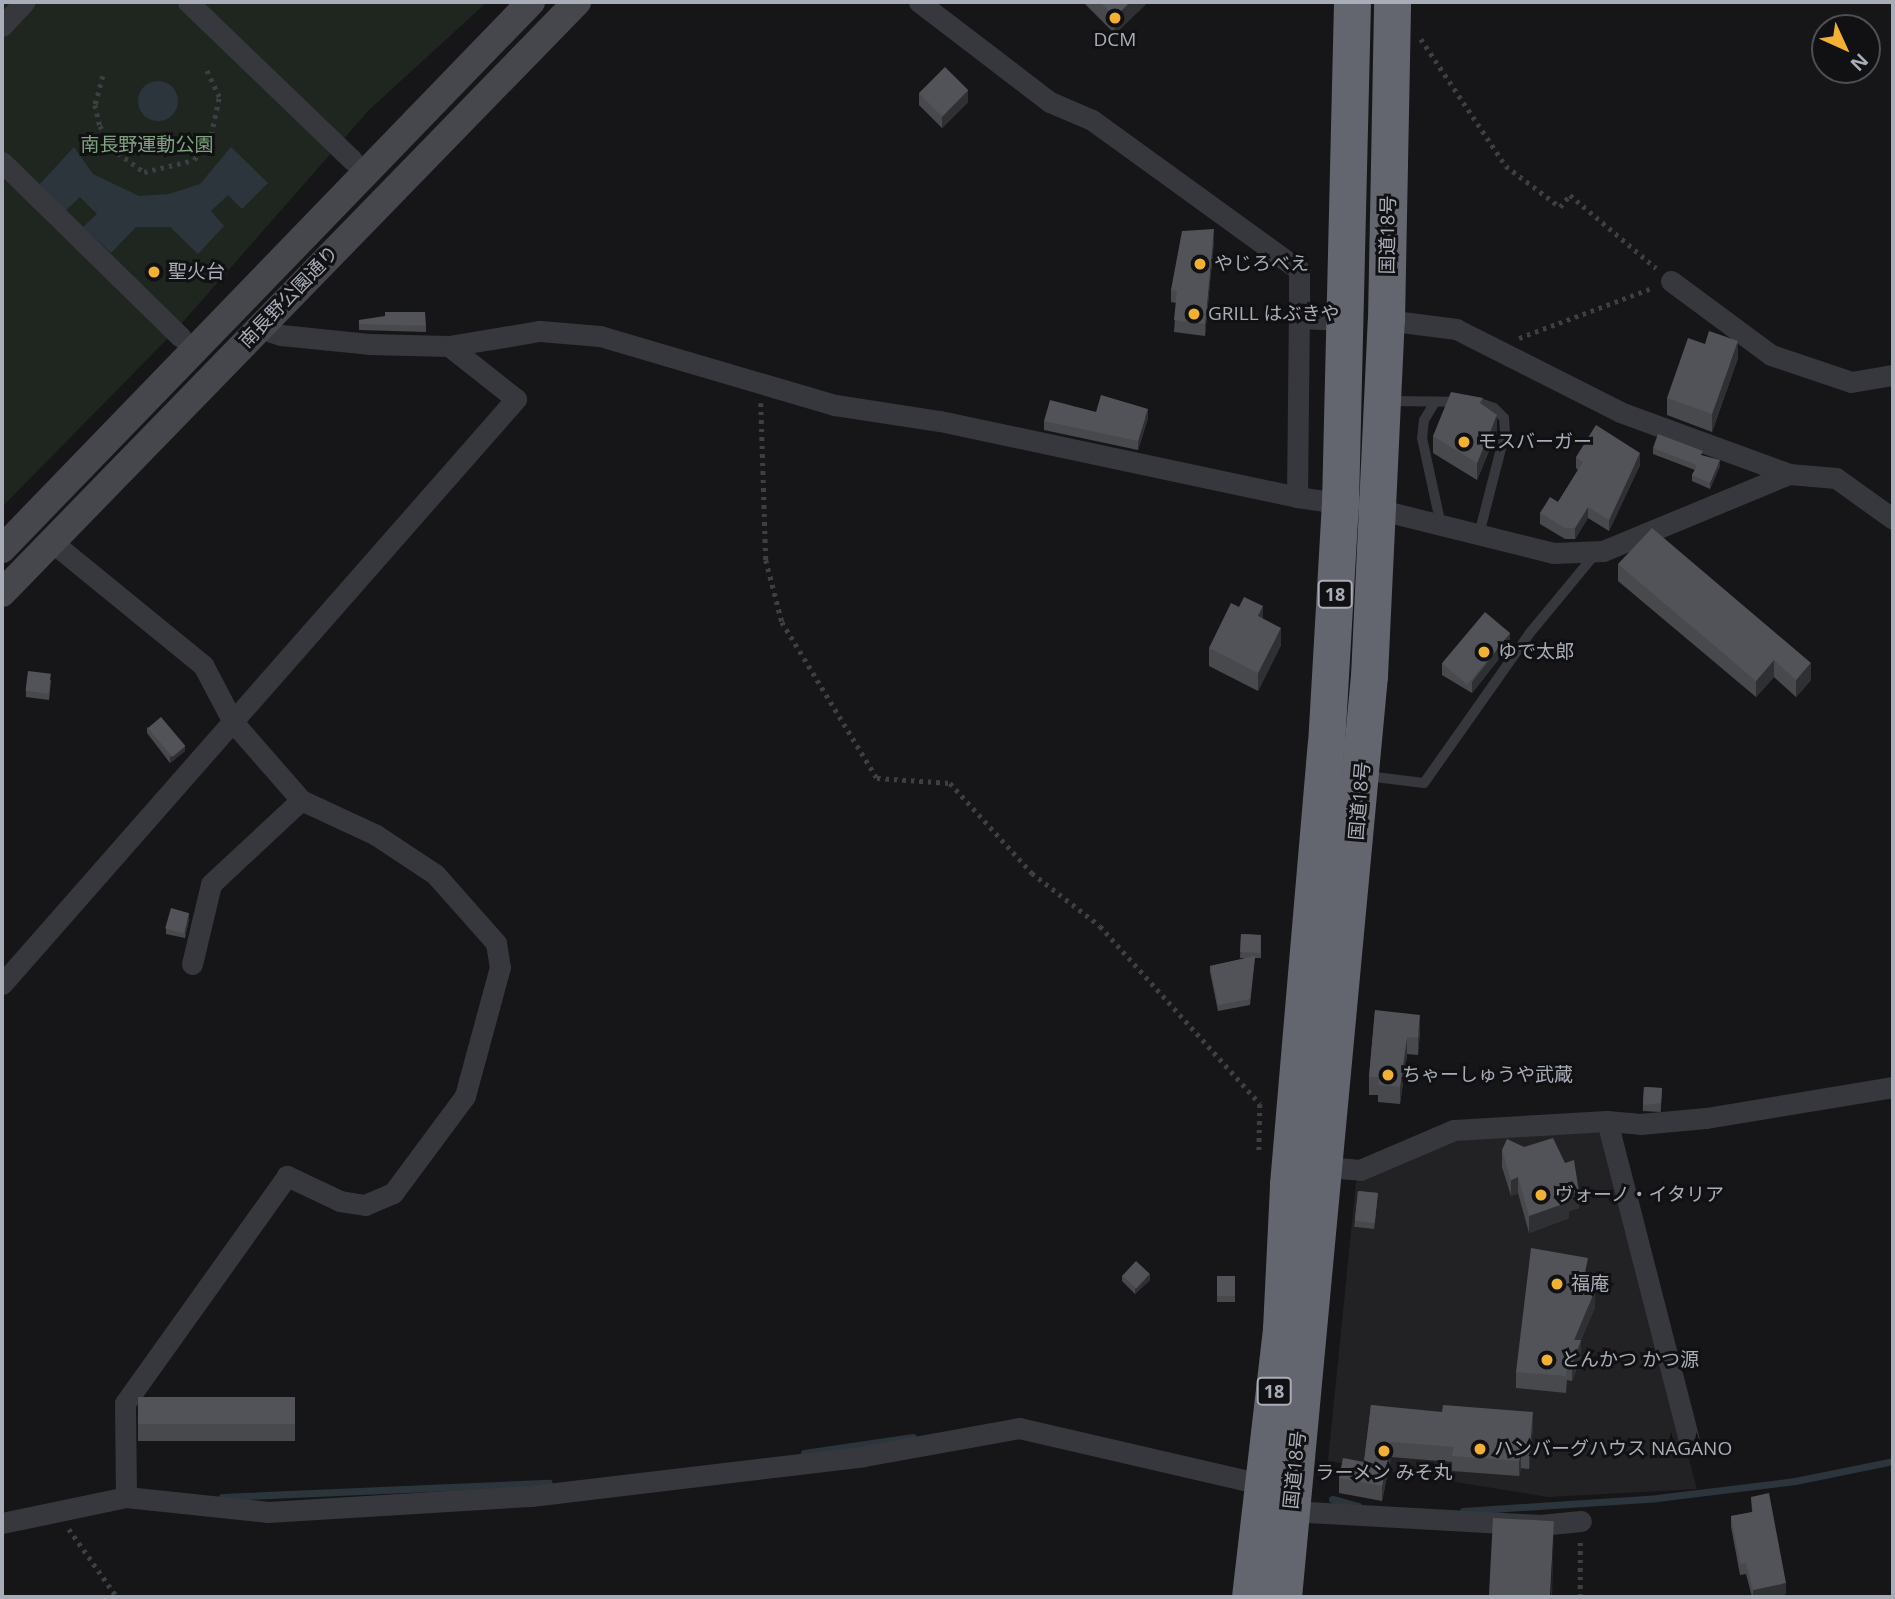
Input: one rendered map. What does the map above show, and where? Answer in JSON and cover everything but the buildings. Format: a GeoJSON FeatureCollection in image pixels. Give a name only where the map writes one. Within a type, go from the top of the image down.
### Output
{"type":"FeatureCollection","features":[{"type":"Feature","properties":{"kind":"highway","name":"国道18号"},"geometry":{"type":"LineString","coordinates":[[1250,1597],[1265,1485],[1326,745],[1340,504],[1352,2]]}},
{"type":"Feature","properties":{"kind":"highway","name":"国道18号"},"geometry":{"type":"LineString","coordinates":[[1283,1597],[1327,1167],[1362,775],[1386,320],[1392,19]]}},
{"type":"Feature","properties":{"kind":"street"},"geometry":{"type":"LineString","coordinates":[[2,26],[24,2]]}},
{"type":"Feature","properties":{"kind":"street"},"geometry":{"type":"LineString","coordinates":[[188,2],[352,160]]}},
{"type":"Feature","properties":{"kind":"street","name":"南長野公園通り"},"geometry":{"type":"LineString","coordinates":[[2,549],[531,2]]}},
{"type":"Feature","properties":{"kind":"street","name":"南長野公園通り"},"geometry":{"type":"LineString","coordinates":[[2,593],[577,2]]}},
{"type":"Feature","properties":{"kind":"street"},"geometry":{"type":"LineString","coordinates":[[919,2],[1050,102],[1092,120],[1299,270],[1297,497]]}},
{"type":"Feature","properties":{"kind":"street"},"geometry":{"type":"LineString","coordinates":[[2,162],[181,337]]}},
{"type":"Feature","properties":{"kind":"street"},"geometry":{"type":"LineString","coordinates":[[1671,281],[1771,355],[1851,382],[1893,374]]}},
{"type":"Feature","properties":{"kind":"street"},"geometry":{"type":"LineString","coordinates":[[1299,318],[1345,320]]}},
{"type":"Feature","properties":{"kind":"street"},"geometry":{"type":"LineString","coordinates":[[1386,320],[1456,329],[1497,346],[1620,412],[1789,474],[1836,478],[1893,519]]}},
{"type":"Feature","properties":{"kind":"street"},"geometry":{"type":"LineString","coordinates":[[259,328],[281,335],[369,344],[449,346],[540,331],[600,336],[760,380],[835,405],[940,421],[1297,497],[1377,509],[1554,553],[1597,551],[1789,474]]}},
{"type":"Feature","properties":{"kind":"street"},"geometry":{"type":"LineString","coordinates":[[2,984],[516,400],[449,346]]}},
{"type":"Feature","properties":{"kind":"street"},"geometry":{"type":"LineString","coordinates":[[52,542],[204,665],[233,722],[302,800],[376,835],[435,874],[496,943],[500,967],[464,1096],[393,1193],[365,1205],[340,1200],[287,1176],[125,1404],[126,1497]]}},
{"type":"Feature","properties":{"kind":"street"},"geometry":{"type":"LineString","coordinates":[[192,964],[211,884],[302,800]]}},
{"type":"Feature","properties":{"kind":"street"},"geometry":{"type":"LineString","coordinates":[[1327,1167],[1360,1170],[1454,1130],[1607,1121],[1640,1124],[1706,1118],[1893,1087]]}},
{"type":"Feature","properties":{"kind":"street"},"geometry":{"type":"LineString","coordinates":[[1607,1121],[1689,1440]]}},
{"type":"Feature","properties":{"kind":"street"},"geometry":{"type":"LineString","coordinates":[[2,1523],[55,1509],[126,1497],[268,1511],[531,1496],[754,1471],[1019,1428],[1265,1485]]}},
{"type":"Feature","properties":{"kind":"street"},"geometry":{"type":"LineString","coordinates":[[1290,1511],[1541,1525],[1580,1521]]}},
{"type":"Feature","properties":{"kind":"lane"},"geometry":{"type":"LineString","coordinates":[[1382,401],[1477,402],[1494,408],[1504,418],[1505,433],[1479,534]]}},
{"type":"Feature","properties":{"kind":"lane"},"geometry":{"type":"LineString","coordinates":[[1435,402],[1424,420],[1422,438],[1441,525]]}},
{"type":"Feature","properties":{"kind":"lane"},"geometry":{"type":"LineString","coordinates":[[1362,775],[1424,782],[1529,634],[1597,551]]}},
{"type":"Feature","properties":{"kind":"path"},"geometry":{"type":"LineString","coordinates":[[1392,19],[1420,38],[1506,166],[1560,207],[1570,195],[1671,281],[1497,346]]}},
{"type":"Feature","properties":{"kind":"path"},"geometry":{"type":"LineString","coordinates":[[103,76],[95,105],[100,125],[118,153],[144,172],[194,160],[211,135],[219,97],[205,66]]}},
{"type":"Feature","properties":{"kind":"path"},"geometry":{"type":"LineString","coordinates":[[760,380],[766,560],[782,622],[877,778],[950,783],[1032,873],[1100,926],[1260,1104],[1258,1165]]}},
{"type":"Feature","properties":{"kind":"path"},"geometry":{"type":"LineString","coordinates":[[55,1509],[117,1597]]}},
{"type":"Feature","properties":{"kind":"path"},"geometry":{"type":"LineString","coordinates":[[1580,1521],[1580,1597]]}},
{"type":"Feature","properties":{"kind":"shaded area"},"geometry":{"type":"Polygon","coordinates":[[[158,81],[172,87],[178,101],[172,115],[158,121],[144,115],[138,101],[144,87],[158,81]]]}},
{"type":"Feature","properties":{"kind":"shaded area"},"geometry":{"type":"Polygon","coordinates":[[[74,147],[93,174],[139,196],[169,194],[200,184],[231,147],[268,183],[242,209],[228,195],[211,211],[224,226],[198,254],[170,227],[136,227],[111,253],[83,227],[97,214],[80,197],[65,211],[39,185],[74,147]]]}},
{"type":"Feature","properties":{"kind":"shaded area"},"geometry":{"type":"Polygon","coordinates":[[[1594,1129],[1604,1136],[1697,1489],[1548,1497],[1328,1461],[1356,1182],[1397,1160],[1462,1137],[1594,1129]]]}},
{"type":"Feature","properties":{"kind":"green space","name":"南長野運動公園"},"geometry":{"type":"Polygon","coordinates":[[[2,2],[487,2],[369,110],[175,331],[2,507],[2,2]]]}},
{"type":"Feature","properties":{"kind":"waterway"},"geometry":{"type":"LineString","coordinates":[[804,1453],[913,1437]]}},
{"type":"Feature","properties":{"kind":"waterway"},"geometry":{"type":"LineString","coordinates":[[1463,1511],[1657,1498],[1795,1481],[1893,1461]]}},
{"type":"Feature","properties":{"kind":"waterway"},"geometry":{"type":"LineString","coordinates":[[222,1497],[549,1483]]}},
{"type":"Feature","properties":{"kind":"waterway"},"geometry":{"type":"LineString","coordinates":[[1332,1499],[1358,1506]]}},
{"type":"Feature","properties":{"kind":"place","name":"DCM"},"geometry":{"type":"Point","coordinates":[1115,18]}},
{"type":"Feature","properties":{"kind":"place","name":"やじろべえ"},"geometry":{"type":"Point","coordinates":[1200,264]}},
{"type":"Feature","properties":{"kind":"place","name":"聖火台"},"geometry":{"type":"Point","coordinates":[154,272]}},
{"type":"Feature","properties":{"kind":"place","name":"GRILL はぶきや"},"geometry":{"type":"Point","coordinates":[1194,314]}},
{"type":"Feature","properties":{"kind":"place","name":"モスバーガー"},"geometry":{"type":"Point","coordinates":[1464,442]}},
{"type":"Feature","properties":{"kind":"place","name":"ゆで太郎"},"geometry":{"type":"Point","coordinates":[1484,652]}},
{"type":"Feature","properties":{"kind":"place","name":"ちゃーしゅうや武蔵"},"geometry":{"type":"Point","coordinates":[1388,1075]}},
{"type":"Feature","properties":{"kind":"place","name":"ヴォーノ・イタリア"},"geometry":{"type":"Point","coordinates":[1541,1195]}},
{"type":"Feature","properties":{"kind":"place","name":"福庵"},"geometry":{"type":"Point","coordinates":[1557,1284]}},
{"type":"Feature","properties":{"kind":"place","name":"とんかつ かつ源"},"geometry":{"type":"Point","coordinates":[1547,1360]}},
{"type":"Feature","properties":{"kind":"place","name":"ハンバーグハウス NAGANO"},"geometry":{"type":"Point","coordinates":[1480,1449]}},
{"type":"Feature","properties":{"kind":"place","name":"ラーメン みそ丸"},"geometry":{"type":"Point","coordinates":[1384,1451]}}]}
